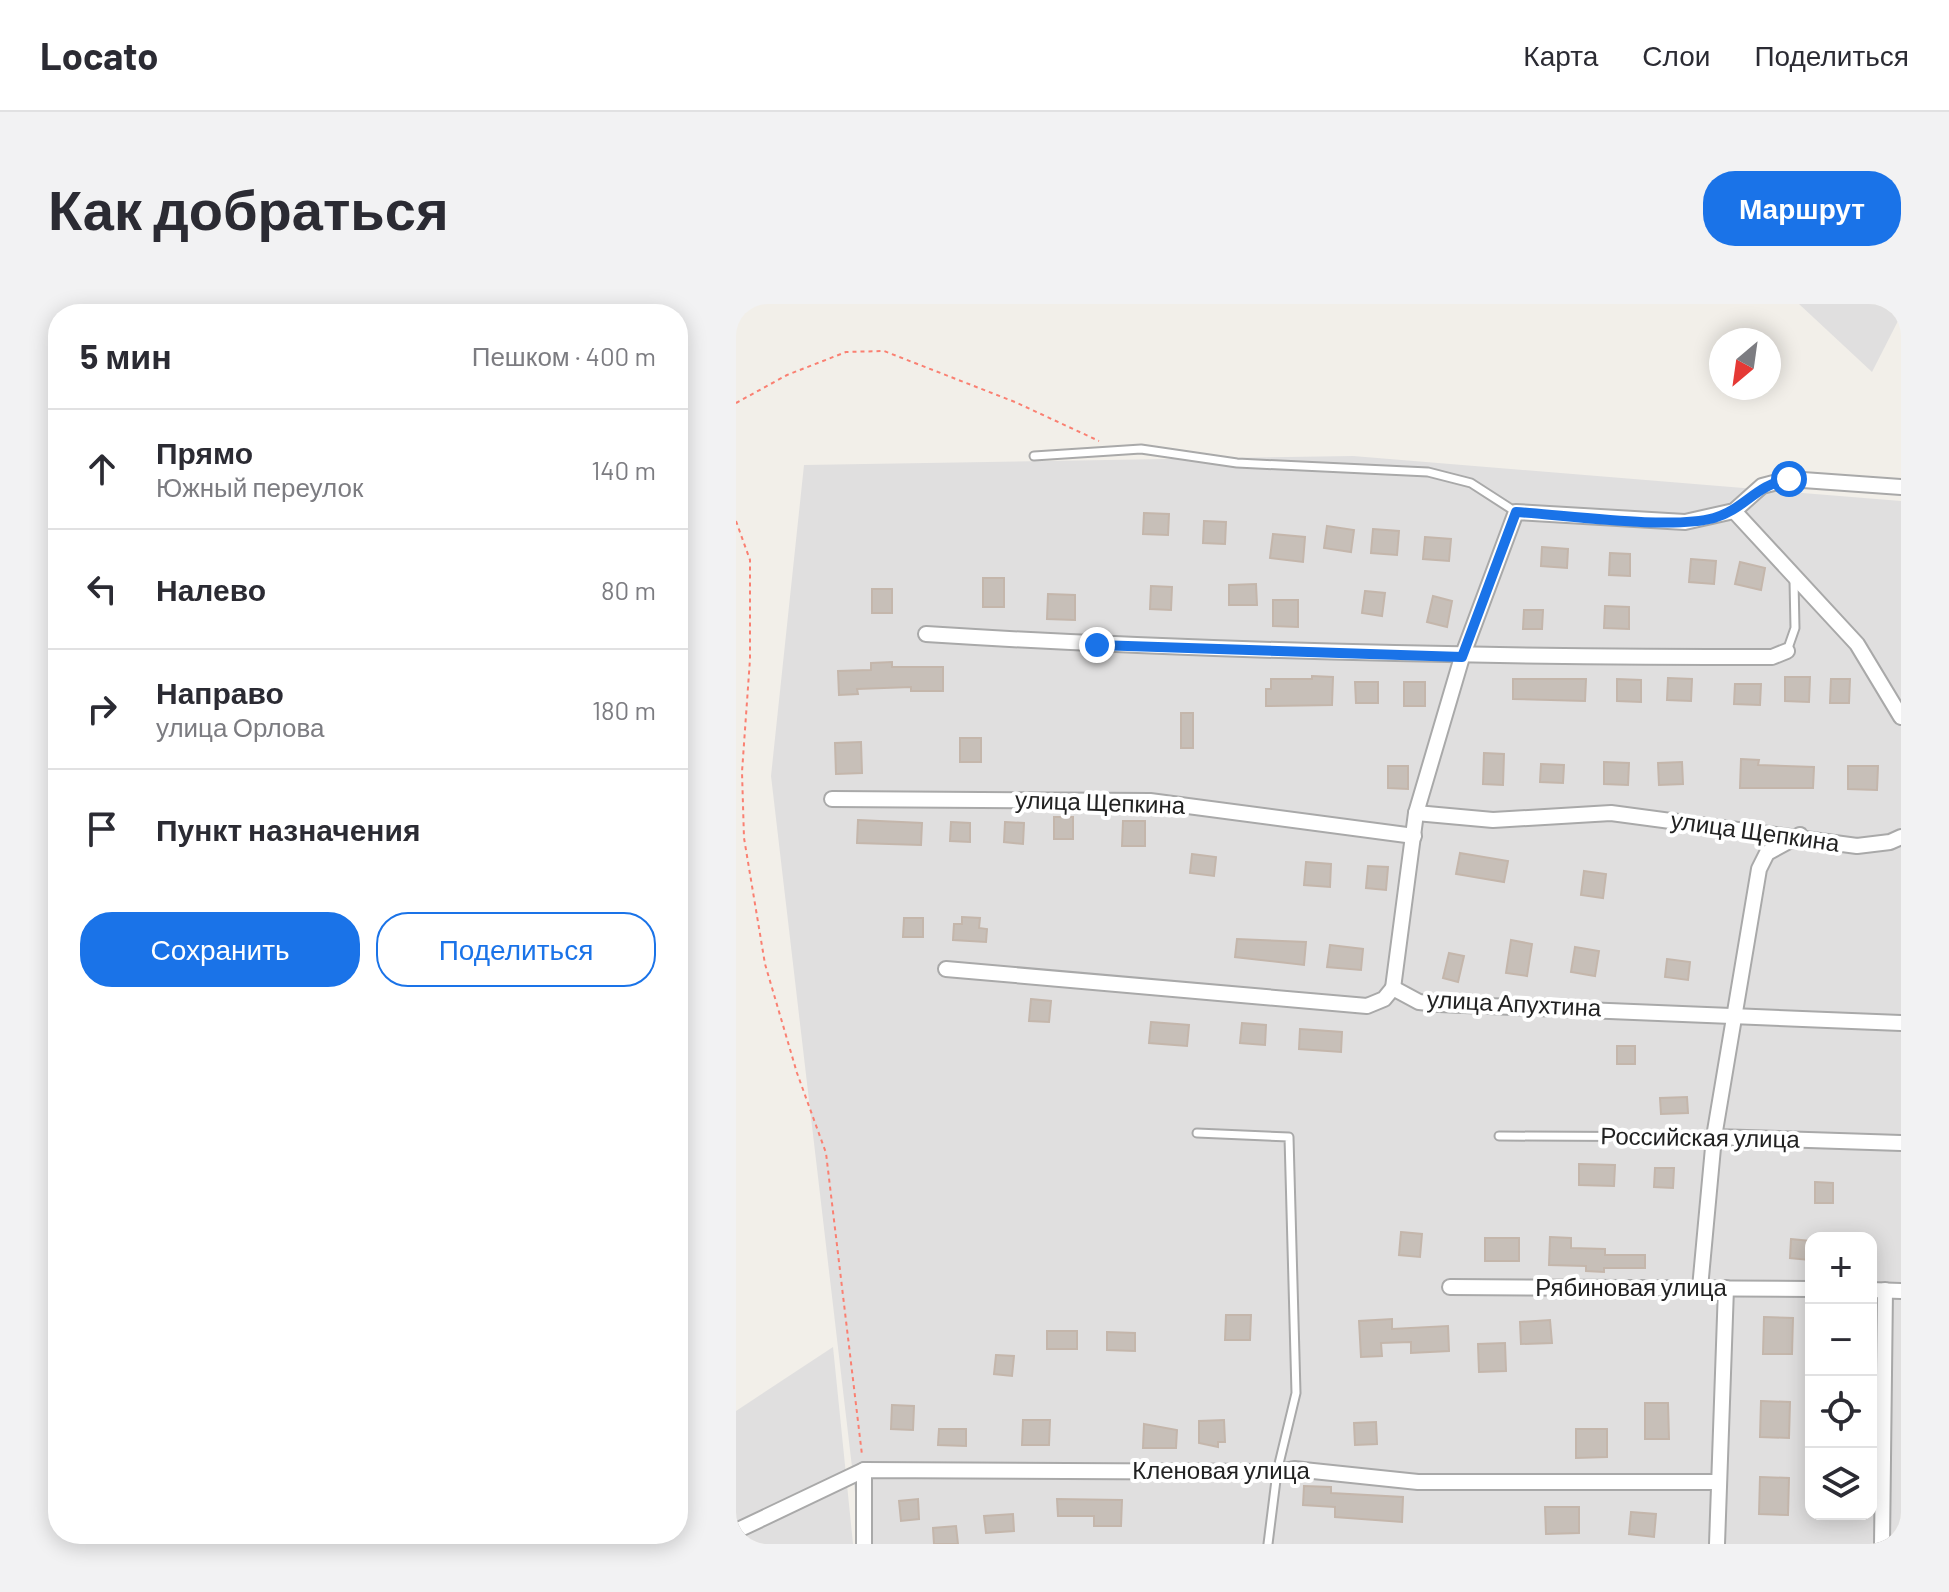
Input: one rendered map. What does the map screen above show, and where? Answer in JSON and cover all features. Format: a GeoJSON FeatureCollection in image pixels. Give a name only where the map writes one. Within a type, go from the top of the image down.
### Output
{"type":"FeatureCollection","features":[{"type":"Feature","properties":{"kind":"street"},"geometry":{"type":"LineString","coordinates":[[1393,988],[1416,813],[1462,657],[1516,512],[1685,522],[1734,511],[1762,486],[1789,479],[1901,487]]}},
{"type":"Feature","properties":{"kind":"street"},"geometry":{"type":"LineString","coordinates":[[1734,511],[1857,644],[1901,717]]}},
{"type":"Feature","properties":{"kind":"street"},"geometry":{"type":"LineString","coordinates":[[926,634],[1097,645],[1462,657],[1772,657],[1787,651]]}},
{"type":"Feature","properties":{"kind":"street","name":"улица Щепкина"},"geometry":{"type":"LineString","coordinates":[[832,799],[1150,801],[1414,836]]}},
{"type":"Feature","properties":{"kind":"street","name":"улица Щепкина"},"geometry":{"type":"LineString","coordinates":[[1416,813],[1493,820],[1611,813],[1800,835],[1857,846],[1890,842],[1901,837]]}},
{"type":"Feature","properties":{"kind":"street"},"geometry":{"type":"LineString","coordinates":[[1700,1288],[1714,1137],[1759,869],[1767,853],[1800,835]]}},
{"type":"Feature","properties":{"kind":"street","name":"улица Апухтина"},"geometry":{"type":"LineString","coordinates":[[946,969],[1367,1006],[1384,999],[1393,988],[1419,1002],[1439,1004],[1901,1023]]}},
{"type":"Feature","properties":{"kind":"street","name":"Российская улица"},"geometry":{"type":"LineString","coordinates":[[1714,1137],[1901,1143]]}},
{"type":"Feature","properties":{"kind":"street","name":"Рябиновая улица"},"geometry":{"type":"LineString","coordinates":[[1450,1287],[1805,1289]]}},
{"type":"Feature","properties":{"kind":"street"},"geometry":{"type":"LineString","coordinates":[[1717,1544],[1726,1288]]}},
{"type":"Feature","properties":{"kind":"street"},"geometry":{"type":"LineString","coordinates":[[1882,1544],[1878,1290],[1901,1291]]}},
{"type":"Feature","properties":{"kind":"street","name":"Кленовая улица"},"geometry":{"type":"LineString","coordinates":[[736,1531],[864,1470],[1277,1472],[1294,1469],[1418,1482],[1718,1482]]}},
{"type":"Feature","properties":{"kind":"street"},"geometry":{"type":"LineString","coordinates":[[864,1470],[864,1544]]}},
{"type":"Feature","properties":{"kind":"lane"},"geometry":{"type":"LineString","coordinates":[[1034,456],[1141,449],[1237,463],[1428,472],[1471,483],[1516,512]]}},
{"type":"Feature","properties":{"kind":"lane"},"geometry":{"type":"LineString","coordinates":[[1787,651],[1795,628],[1794,574]]}},
{"type":"Feature","properties":{"kind":"lane"},"geometry":{"type":"LineString","coordinates":[[1197,1133],[1289,1137],[1296,1393],[1277,1472],[1268,1544]]}},
{"type":"Feature","properties":{"kind":"lane","name":"Российская улица"},"geometry":{"type":"LineString","coordinates":[[1499,1136],[1714,1137]]}},
{"type":"Feature","properties":{"kind":"path"},"geometry":{"type":"LineString","coordinates":[[736,403],[787,375],[846,352],[884,351],[1015,402],[1118,450]]}},
{"type":"Feature","properties":{"kind":"path"},"geometry":{"type":"LineString","coordinates":[[736,521],[750,560],[750,659],[742,772],[744,838],[765,964],[797,1073],[826,1153],[864,1470]]}},
{"type":"Feature","properties":{"kind":"shaded area"},"geometry":{"type":"Polygon","coordinates":[[[1799,304],[1901,304],[1901,315],[1872,372],[1799,304]]]}},
{"type":"Feature","properties":{"kind":"shaded area"},"geometry":{"type":"Polygon","coordinates":[[[1353,456],[1901,501],[1901,1544],[861,1544],[771,776],[804,465],[1353,456]]]}},
{"type":"Feature","properties":{"kind":"shaded area"},"geometry":{"type":"Polygon","coordinates":[[[833,1347],[853,1544],[736,1544],[736,1411],[833,1347]]]}},
{"type":"Feature","properties":{"kind":"building"},"geometry":{"type":"Polygon","coordinates":[[[1144,513],[1169,514],[1168,535],[1143,534],[1144,513]]]}},
{"type":"Feature","properties":{"kind":"building"},"geometry":{"type":"Polygon","coordinates":[[[1204,521],[1226,522],[1225,544],[1203,543],[1204,521]]]}},
{"type":"Feature","properties":{"kind":"building"},"geometry":{"type":"Polygon","coordinates":[[[1327,526],[1354,530],[1351,552],[1324,548],[1327,526]]]}},
{"type":"Feature","properties":{"kind":"building"},"geometry":{"type":"Polygon","coordinates":[[[1373,529],[1399,531],[1397,555],[1371,553],[1373,529]]]}},
{"type":"Feature","properties":{"kind":"building"},"geometry":{"type":"Polygon","coordinates":[[[1273,534],[1305,537],[1303,562],[1270,558],[1273,534]]]}},
{"type":"Feature","properties":{"kind":"building"},"geometry":{"type":"Polygon","coordinates":[[[1425,537],[1451,539],[1449,561],[1423,559],[1425,537]]]}},
{"type":"Feature","properties":{"kind":"building"},"geometry":{"type":"Polygon","coordinates":[[[1542,547],[1568,549],[1567,568],[1541,566],[1542,547]]]}},
{"type":"Feature","properties":{"kind":"building"},"geometry":{"type":"Polygon","coordinates":[[[1610,553],[1630,554],[1630,576],[1609,575],[1610,553]]]}},
{"type":"Feature","properties":{"kind":"building"},"geometry":{"type":"Polygon","coordinates":[[[1691,559],[1716,561],[1714,584],[1689,582],[1691,559]]]}},
{"type":"Feature","properties":{"kind":"building"},"geometry":{"type":"Polygon","coordinates":[[[1740,562],[1765,568],[1761,590],[1735,584],[1740,562]]]}},
{"type":"Feature","properties":{"kind":"building"},"geometry":{"type":"Polygon","coordinates":[[[983,578],[1004,578],[1004,607],[983,607],[983,578]]]}},
{"type":"Feature","properties":{"kind":"building"},"geometry":{"type":"Polygon","coordinates":[[[1256,584],[1257,605],[1229,605],[1229,585],[1256,584]]]}},
{"type":"Feature","properties":{"kind":"building"},"geometry":{"type":"Polygon","coordinates":[[[1151,586],[1172,587],[1171,610],[1150,609],[1151,586]]]}},
{"type":"Feature","properties":{"kind":"building"},"geometry":{"type":"Polygon","coordinates":[[[872,589],[892,589],[892,613],[872,613],[872,589]]]}},
{"type":"Feature","properties":{"kind":"building"},"geometry":{"type":"Polygon","coordinates":[[[1365,591],[1385,593],[1382,616],[1362,613],[1365,591]]]}},
{"type":"Feature","properties":{"kind":"building"},"geometry":{"type":"Polygon","coordinates":[[[1048,594],[1075,595],[1075,620],[1047,619],[1048,594]]]}},
{"type":"Feature","properties":{"kind":"building"},"geometry":{"type":"Polygon","coordinates":[[[1433,596],[1452,601],[1447,627],[1427,622],[1433,596]]]}},
{"type":"Feature","properties":{"kind":"building"},"geometry":{"type":"Polygon","coordinates":[[[1273,600],[1298,600],[1298,627],[1273,626],[1273,600]]]}},
{"type":"Feature","properties":{"kind":"building"},"geometry":{"type":"Polygon","coordinates":[[[1605,606],[1629,607],[1629,629],[1604,628],[1605,606]]]}},
{"type":"Feature","properties":{"kind":"building"},"geometry":{"type":"Polygon","coordinates":[[[1524,610],[1543,610],[1542,629],[1523,629],[1524,610]]]}},
{"type":"Feature","properties":{"kind":"building"},"geometry":{"type":"Polygon","coordinates":[[[892,662],[892,667],[943,667],[943,691],[911,691],[911,687],[857,689],[858,694],[839,695],[838,671],[871,670],[871,663],[892,662]]]}},
{"type":"Feature","properties":{"kind":"building"},"geometry":{"type":"Polygon","coordinates":[[[1312,676],[1333,677],[1332,705],[1266,706],[1266,689],[1271,689],[1271,679],[1312,679],[1312,676]]]}},
{"type":"Feature","properties":{"kind":"building"},"geometry":{"type":"Polygon","coordinates":[[[1785,677],[1810,677],[1809,702],[1785,701],[1785,677]]]}},
{"type":"Feature","properties":{"kind":"building"},"geometry":{"type":"Polygon","coordinates":[[[1668,678],[1692,679],[1691,701],[1667,700],[1668,678]]]}},
{"type":"Feature","properties":{"kind":"building"},"geometry":{"type":"Polygon","coordinates":[[[1513,679],[1586,679],[1585,701],[1513,699],[1513,679]]]}},
{"type":"Feature","properties":{"kind":"building"},"geometry":{"type":"Polygon","coordinates":[[[1617,679],[1641,680],[1641,702],[1617,701],[1617,679]]]}},
{"type":"Feature","properties":{"kind":"building"},"geometry":{"type":"Polygon","coordinates":[[[1831,679],[1850,679],[1849,703],[1830,703],[1831,679]]]}},
{"type":"Feature","properties":{"kind":"building"},"geometry":{"type":"Polygon","coordinates":[[[1355,682],[1378,682],[1378,703],[1356,703],[1355,682]]]}},
{"type":"Feature","properties":{"kind":"building"},"geometry":{"type":"Polygon","coordinates":[[[1404,682],[1425,682],[1425,706],[1404,706],[1404,682]]]}},
{"type":"Feature","properties":{"kind":"building"},"geometry":{"type":"Polygon","coordinates":[[[1735,684],[1761,684],[1760,705],[1734,704],[1735,684]]]}},
{"type":"Feature","properties":{"kind":"building"},"geometry":{"type":"Polygon","coordinates":[[[1181,713],[1193,713],[1193,748],[1181,748],[1181,713]]]}},
{"type":"Feature","properties":{"kind":"building"},"geometry":{"type":"Polygon","coordinates":[[[960,738],[981,738],[981,762],[960,762],[960,738]]]}},
{"type":"Feature","properties":{"kind":"building"},"geometry":{"type":"Polygon","coordinates":[[[861,742],[862,773],[836,774],[835,743],[861,742]]]}},
{"type":"Feature","properties":{"kind":"building"},"geometry":{"type":"Polygon","coordinates":[[[1484,753],[1504,754],[1503,785],[1483,784],[1484,753]]]}},
{"type":"Feature","properties":{"kind":"building"},"geometry":{"type":"Polygon","coordinates":[[[1741,759],[1759,760],[1758,765],[1814,767],[1813,788],[1740,788],[1741,759]]]}},
{"type":"Feature","properties":{"kind":"building"},"geometry":{"type":"Polygon","coordinates":[[[1604,762],[1629,763],[1628,785],[1604,784],[1604,762]]]}},
{"type":"Feature","properties":{"kind":"building"},"geometry":{"type":"Polygon","coordinates":[[[1682,762],[1683,784],[1659,785],[1658,763],[1682,762]]]}},
{"type":"Feature","properties":{"kind":"building"},"geometry":{"type":"Polygon","coordinates":[[[1541,764],[1564,765],[1563,783],[1540,782],[1541,764]]]}},
{"type":"Feature","properties":{"kind":"building"},"geometry":{"type":"Polygon","coordinates":[[[1388,766],[1408,766],[1408,789],[1388,788],[1388,766]]]}},
{"type":"Feature","properties":{"kind":"building"},"geometry":{"type":"Polygon","coordinates":[[[1848,766],[1878,766],[1877,790],[1848,789],[1848,766]]]}},
{"type":"Feature","properties":{"kind":"building"},"geometry":{"type":"Polygon","coordinates":[[[1054,817],[1073,817],[1073,839],[1054,839],[1054,817]]]}},
{"type":"Feature","properties":{"kind":"building"},"geometry":{"type":"Polygon","coordinates":[[[858,820],[922,823],[921,845],[857,843],[858,820]]]}},
{"type":"Feature","properties":{"kind":"building"},"geometry":{"type":"Polygon","coordinates":[[[1123,821],[1145,821],[1145,846],[1122,846],[1123,821]]]}},
{"type":"Feature","properties":{"kind":"building"},"geometry":{"type":"Polygon","coordinates":[[[951,822],[970,823],[970,842],[950,841],[951,822]]]}},
{"type":"Feature","properties":{"kind":"building"},"geometry":{"type":"Polygon","coordinates":[[[1005,822],[1024,823],[1023,844],[1004,842],[1005,822]]]}},
{"type":"Feature","properties":{"kind":"building"},"geometry":{"type":"Polygon","coordinates":[[[1460,853],[1508,861],[1504,882],[1456,874],[1460,853]]]}},
{"type":"Feature","properties":{"kind":"building"},"geometry":{"type":"Polygon","coordinates":[[[1192,854],[1216,857],[1214,876],[1190,873],[1192,854]]]}},
{"type":"Feature","properties":{"kind":"building"},"geometry":{"type":"Polygon","coordinates":[[[1306,862],[1331,864],[1330,887],[1304,885],[1306,862]]]}},
{"type":"Feature","properties":{"kind":"building"},"geometry":{"type":"Polygon","coordinates":[[[1368,866],[1388,867],[1386,890],[1366,888],[1368,866]]]}},
{"type":"Feature","properties":{"kind":"building"},"geometry":{"type":"Polygon","coordinates":[[[1584,871],[1606,874],[1603,898],[1581,895],[1584,871]]]}},
{"type":"Feature","properties":{"kind":"building"},"geometry":{"type":"Polygon","coordinates":[[[962,917],[980,918],[979,928],[987,929],[986,942],[953,940],[954,924],[962,924],[962,917]]]}},
{"type":"Feature","properties":{"kind":"building"},"geometry":{"type":"Polygon","coordinates":[[[904,918],[923,918],[923,937],[903,937],[904,918]]]}},
{"type":"Feature","properties":{"kind":"building"},"geometry":{"type":"Polygon","coordinates":[[[1237,939],[1306,942],[1304,965],[1235,957],[1237,939]]]}},
{"type":"Feature","properties":{"kind":"building"},"geometry":{"type":"Polygon","coordinates":[[[1511,940],[1532,944],[1527,976],[1506,973],[1511,940]]]}},
{"type":"Feature","properties":{"kind":"building"},"geometry":{"type":"Polygon","coordinates":[[[1330,945],[1363,949],[1361,970],[1327,967],[1330,945]]]}},
{"type":"Feature","properties":{"kind":"building"},"geometry":{"type":"Polygon","coordinates":[[[1575,947],[1599,951],[1595,976],[1571,972],[1575,947]]]}},
{"type":"Feature","properties":{"kind":"building"},"geometry":{"type":"Polygon","coordinates":[[[1449,953],[1464,956],[1458,982],[1443,978],[1449,953]]]}},
{"type":"Feature","properties":{"kind":"building"},"geometry":{"type":"Polygon","coordinates":[[[1667,959],[1690,962],[1688,980],[1665,977],[1667,959]]]}},
{"type":"Feature","properties":{"kind":"building"},"geometry":{"type":"Polygon","coordinates":[[[1031,999],[1051,1001],[1049,1022],[1029,1021],[1031,999]]]}},
{"type":"Feature","properties":{"kind":"building"},"geometry":{"type":"Polygon","coordinates":[[[1151,1022],[1189,1025],[1187,1046],[1149,1043],[1151,1022]]]}},
{"type":"Feature","properties":{"kind":"building"},"geometry":{"type":"Polygon","coordinates":[[[1242,1023],[1266,1025],[1265,1045],[1240,1043],[1242,1023]]]}},
{"type":"Feature","properties":{"kind":"building"},"geometry":{"type":"Polygon","coordinates":[[[1300,1029],[1342,1032],[1341,1052],[1299,1049],[1300,1029]]]}},
{"type":"Feature","properties":{"kind":"building"},"geometry":{"type":"Polygon","coordinates":[[[1617,1046],[1635,1046],[1635,1064],[1617,1064],[1617,1046]]]}},
{"type":"Feature","properties":{"kind":"building"},"geometry":{"type":"Polygon","coordinates":[[[1687,1097],[1688,1113],[1661,1114],[1660,1098],[1687,1097]]]}},
{"type":"Feature","properties":{"kind":"building"},"geometry":{"type":"Polygon","coordinates":[[[1579,1164],[1615,1165],[1614,1186],[1579,1185],[1579,1164]]]}},
{"type":"Feature","properties":{"kind":"building"},"geometry":{"type":"Polygon","coordinates":[[[1655,1168],[1674,1168],[1673,1188],[1654,1187],[1655,1168]]]}},
{"type":"Feature","properties":{"kind":"building"},"geometry":{"type":"Polygon","coordinates":[[[1815,1182],[1833,1183],[1833,1203],[1815,1203],[1815,1182]]]}},
{"type":"Feature","properties":{"kind":"building"},"geometry":{"type":"Polygon","coordinates":[[[1401,1232],[1422,1234],[1420,1257],[1399,1255],[1401,1232]]]}},
{"type":"Feature","properties":{"kind":"building"},"geometry":{"type":"Polygon","coordinates":[[[1550,1237],[1571,1238],[1571,1248],[1605,1249],[1605,1255],[1645,1255],[1645,1268],[1604,1268],[1604,1272],[1586,1271],[1586,1266],[1549,1265],[1550,1237]]]}},
{"type":"Feature","properties":{"kind":"building"},"geometry":{"type":"Polygon","coordinates":[[[1485,1238],[1519,1238],[1519,1261],[1485,1261],[1485,1238]]]}},
{"type":"Feature","properties":{"kind":"building"},"geometry":{"type":"Polygon","coordinates":[[[1791,1239],[1805,1240],[1805,1260],[1790,1258],[1791,1239]]]}},
{"type":"Feature","properties":{"kind":"building"},"geometry":{"type":"Polygon","coordinates":[[[1226,1315],[1251,1315],[1250,1340],[1225,1340],[1226,1315]]]}},
{"type":"Feature","properties":{"kind":"building"},"geometry":{"type":"Polygon","coordinates":[[[1764,1317],[1793,1318],[1792,1354],[1763,1354],[1764,1317]]]}},
{"type":"Feature","properties":{"kind":"building"},"geometry":{"type":"Polygon","coordinates":[[[1392,1319],[1392,1329],[1448,1326],[1449,1351],[1411,1353],[1411,1342],[1381,1343],[1382,1356],[1361,1357],[1359,1321],[1392,1319]]]}},
{"type":"Feature","properties":{"kind":"building"},"geometry":{"type":"Polygon","coordinates":[[[1550,1320],[1552,1343],[1521,1344],[1520,1322],[1550,1320]]]}},
{"type":"Feature","properties":{"kind":"building"},"geometry":{"type":"Polygon","coordinates":[[[1047,1331],[1077,1331],[1077,1349],[1047,1349],[1047,1331]]]}},
{"type":"Feature","properties":{"kind":"building"},"geometry":{"type":"Polygon","coordinates":[[[1107,1332],[1135,1333],[1135,1351],[1107,1350],[1107,1332]]]}},
{"type":"Feature","properties":{"kind":"building"},"geometry":{"type":"Polygon","coordinates":[[[1505,1343],[1506,1371],[1479,1372],[1478,1344],[1505,1343]]]}},
{"type":"Feature","properties":{"kind":"building"},"geometry":{"type":"Polygon","coordinates":[[[996,1355],[1014,1356],[1012,1376],[994,1374],[996,1355]]]}},
{"type":"Feature","properties":{"kind":"building"},"geometry":{"type":"Polygon","coordinates":[[[1761,1401],[1790,1402],[1789,1438],[1760,1437],[1761,1401]]]}},
{"type":"Feature","properties":{"kind":"building"},"geometry":{"type":"Polygon","coordinates":[[[1645,1403],[1668,1403],[1669,1439],[1645,1439],[1645,1403]]]}},
{"type":"Feature","properties":{"kind":"building"},"geometry":{"type":"Polygon","coordinates":[[[892,1405],[914,1406],[913,1430],[891,1429],[892,1405]]]}},
{"type":"Feature","properties":{"kind":"building"},"geometry":{"type":"Polygon","coordinates":[[[1023,1420],[1050,1420],[1049,1445],[1022,1445],[1023,1420]]]}},
{"type":"Feature","properties":{"kind":"building"},"geometry":{"type":"Polygon","coordinates":[[[1224,1420],[1225,1442],[1218,1442],[1218,1447],[1199,1443],[1199,1421],[1224,1420]]]}},
{"type":"Feature","properties":{"kind":"building"},"geometry":{"type":"Polygon","coordinates":[[[1376,1422],[1377,1444],[1355,1445],[1354,1423],[1376,1422]]]}},
{"type":"Feature","properties":{"kind":"building"},"geometry":{"type":"Polygon","coordinates":[[[1144,1424],[1177,1430],[1176,1448],[1143,1448],[1144,1424]]]}},
{"type":"Feature","properties":{"kind":"building"},"geometry":{"type":"Polygon","coordinates":[[[939,1429],[966,1429],[966,1446],[938,1445],[939,1429]]]}},
{"type":"Feature","properties":{"kind":"building"},"geometry":{"type":"Polygon","coordinates":[[[1576,1429],[1607,1429],[1607,1457],[1576,1458],[1576,1429]]]}},
{"type":"Feature","properties":{"kind":"building"},"geometry":{"type":"Polygon","coordinates":[[[1760,1477],[1789,1478],[1788,1515],[1759,1514],[1760,1477]]]}},
{"type":"Feature","properties":{"kind":"building"},"geometry":{"type":"Polygon","coordinates":[[[1304,1486],[1331,1487],[1331,1493],[1403,1497],[1402,1522],[1335,1517],[1335,1507],[1303,1505],[1304,1486]]]}},
{"type":"Feature","properties":{"kind":"building"},"geometry":{"type":"Polygon","coordinates":[[[918,1499],[919,1519],[901,1521],[899,1501],[918,1499]]]}},
{"type":"Feature","properties":{"kind":"building"},"geometry":{"type":"Polygon","coordinates":[[[1057,1499],[1122,1500],[1121,1526],[1094,1526],[1094,1516],[1058,1516],[1057,1499]]]}},
{"type":"Feature","properties":{"kind":"building"},"geometry":{"type":"Polygon","coordinates":[[[1545,1507],[1579,1507],[1579,1533],[1546,1534],[1545,1507]]]}},
{"type":"Feature","properties":{"kind":"building"},"geometry":{"type":"Polygon","coordinates":[[[1631,1512],[1656,1514],[1654,1537],[1629,1534],[1631,1512]]]}},
{"type":"Feature","properties":{"kind":"building"},"geometry":{"type":"Polygon","coordinates":[[[1013,1514],[1014,1531],[986,1533],[984,1516],[1013,1514]]]}},
{"type":"Feature","properties":{"kind":"building"},"geometry":{"type":"Polygon","coordinates":[[[956,1526],[958,1544],[934,1544],[933,1528],[956,1526]]]}},
{"type":"Feature","properties":{"kind":"route"},"geometry":{"type":"LineString","coordinates":[[1097,645],[1462,657],[1516,512],[1685,522],[1711,519],[1734,511],[1762,486],[1789,479]]}}]}
